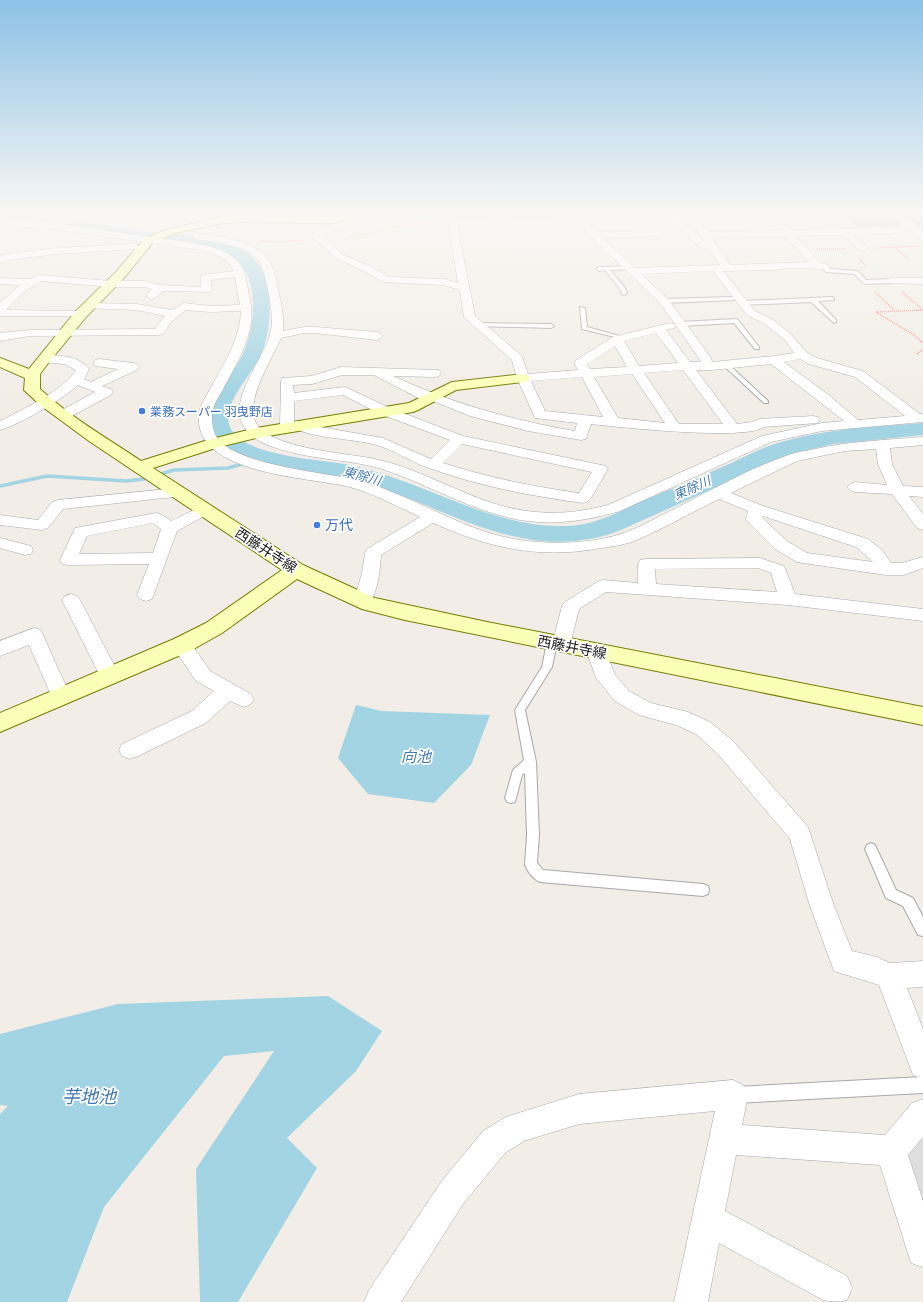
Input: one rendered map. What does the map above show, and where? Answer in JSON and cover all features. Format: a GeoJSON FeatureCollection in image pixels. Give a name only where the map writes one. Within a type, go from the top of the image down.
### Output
{"type":"FeatureCollection","features":[{"type":"Feature","properties":{"kind":"main road"},"geometry":{"type":"LineString","coordinates":[[0,362],[24,373],[33,374],[66,332],[119,275]]}},
{"type":"Feature","properties":{"kind":"main road","name":"西藤井寺線"},"geometry":{"type":"LineString","coordinates":[[33,374],[32,390],[63,415],[178,493],[296,570],[362,601],[405,613],[556,644],[923,716]]}},
{"type":"Feature","properties":{"kind":"main road"},"geometry":{"type":"LineString","coordinates":[[148,473],[214,443],[292,426],[413,407],[452,386],[523,378]]}},
{"type":"Feature","properties":{"kind":"main road"},"geometry":{"type":"LineString","coordinates":[[0,723],[182,645],[214,628],[296,570]]}},
{"type":"Feature","properties":{"kind":"street"},"geometry":{"type":"LineString","coordinates":[[15,281],[24,275]]}},
{"type":"Feature","properties":{"kind":"street"},"geometry":{"type":"LineString","coordinates":[[0,309],[31,282],[39,278],[111,284],[144,284],[160,288],[207,290],[206,277],[231,275]]}},
{"type":"Feature","properties":{"kind":"street"},"geometry":{"type":"LineString","coordinates":[[239,275],[247,316],[245,329],[239,344],[206,409],[204,420],[206,432],[214,443],[229,453],[249,463],[273,470],[334,480],[369,488],[484,537],[509,544],[541,548],[586,546],[630,537],[759,471],[793,458],[845,447],[882,444],[920,444]]}},
{"type":"Feature","properties":{"kind":"street"},"geometry":{"type":"LineString","coordinates":[[269,275],[273,288],[278,316],[275,336],[254,381],[246,409],[249,423],[256,433],[285,447],[384,465],[461,496],[504,511],[526,516],[546,518],[592,515],[614,508],[734,456],[768,439],[822,427],[920,419]]}},
{"type":"Feature","properties":{"kind":"street"},"geometry":{"type":"LineString","coordinates":[[377,275],[389,280],[444,282],[465,288]]}},
{"type":"Feature","properties":{"kind":"street"},"geometry":{"type":"LineString","coordinates":[[463,275],[470,317],[518,359],[523,378],[540,415],[675,428],[733,428],[756,426],[759,423],[812,419],[822,427]]}},
{"type":"Feature","properties":{"kind":"street"},"geometry":{"type":"LineString","coordinates":[[637,275],[664,301],[682,324],[707,361],[705,364]]}},
{"type":"Feature","properties":{"kind":"street"},"geometry":{"type":"LineString","coordinates":[[725,275],[738,301],[751,313],[769,322],[789,338],[802,355],[813,361],[859,374],[920,419]]}},
{"type":"Feature","properties":{"kind":"street"},"geometry":{"type":"LineString","coordinates":[[389,280],[401,290]]}},
{"type":"Feature","properties":{"kind":"street"},"geometry":{"type":"LineString","coordinates":[[0,281],[31,282]]}},
{"type":"Feature","properties":{"kind":"street"},"geometry":{"type":"LineString","coordinates":[[887,281],[923,281]]}},
{"type":"Feature","properties":{"kind":"street"},"geometry":{"type":"LineString","coordinates":[[145,306],[160,288]]}},
{"type":"Feature","properties":{"kind":"street"},"geometry":{"type":"LineString","coordinates":[[100,295],[174,314]]}},
{"type":"Feature","properties":{"kind":"street"},"geometry":{"type":"LineString","coordinates":[[0,313],[85,310],[108,305],[125,308],[215,299]]}},
{"type":"Feature","properties":{"kind":"street"},"geometry":{"type":"LineString","coordinates":[[0,337],[30,333],[159,332],[166,320],[184,306],[210,309],[246,308]]}},
{"type":"Feature","properties":{"kind":"street"},"geometry":{"type":"LineString","coordinates":[[614,422],[580,363],[619,339],[658,328],[682,324]]}},
{"type":"Feature","properties":{"kind":"street"},"geometry":{"type":"LineString","coordinates":[[658,328],[733,428]]}},
{"type":"Feature","properties":{"kind":"street"},"geometry":{"type":"LineString","coordinates":[[275,336],[304,330],[377,336]]}},
{"type":"Feature","properties":{"kind":"street"},"geometry":{"type":"LineString","coordinates":[[619,339],[635,369],[675,428]]}},
{"type":"Feature","properties":{"kind":"street"},"geometry":{"type":"LineString","coordinates":[[523,378],[705,364],[712,366],[774,360],[802,355]]}},
{"type":"Feature","properties":{"kind":"street"},"geometry":{"type":"LineString","coordinates":[[0,426],[45,402],[76,380],[83,373],[83,369],[78,365],[60,359],[44,359]]}},
{"type":"Feature","properties":{"kind":"street"},"geometry":{"type":"LineString","coordinates":[[774,360],[804,384],[835,405],[855,424]]}},
{"type":"Feature","properties":{"kind":"street"},"geometry":{"type":"LineString","coordinates":[[92,386],[133,367],[99,363]]}},
{"type":"Feature","properties":{"kind":"street"},"geometry":{"type":"LineString","coordinates":[[288,398],[345,391],[385,411],[459,439],[600,469],[583,498],[531,491],[482,480],[433,465],[378,441],[292,426],[288,398],[287,381],[312,380],[340,371],[435,373]]}},
{"type":"Feature","properties":{"kind":"street"},"geometry":{"type":"LineString","coordinates":[[374,372],[430,397],[475,413],[533,428],[581,436],[585,420]]}},
{"type":"Feature","properties":{"kind":"street"},"geometry":{"type":"LineString","coordinates":[[63,415],[106,392],[76,380]]}},
{"type":"Feature","properties":{"kind":"street"},"geometry":{"type":"LineString","coordinates":[[433,465],[459,439]]}},
{"type":"Feature","properties":{"kind":"street"},"geometry":{"type":"LineString","coordinates":[[882,444],[885,464],[897,490],[923,525]]}},
{"type":"Feature","properties":{"kind":"street"},"geometry":{"type":"LineString","coordinates":[[734,456],[759,471]]}},
{"type":"Feature","properties":{"kind":"street"},"geometry":{"type":"LineString","coordinates":[[855,487],[923,492]]}},
{"type":"Feature","properties":{"kind":"street"},"geometry":{"type":"LineString","coordinates":[[0,520],[42,524],[58,505],[178,493]]}},
{"type":"Feature","properties":{"kind":"street"},"geometry":{"type":"LineString","coordinates":[[718,493],[757,509],[862,543],[876,554],[886,569]]}},
{"type":"Feature","properties":{"kind":"street"},"geometry":{"type":"LineString","coordinates":[[757,509],[754,519],[781,545],[803,558],[886,569],[904,569],[923,562]]}},
{"type":"Feature","properties":{"kind":"street"},"geometry":{"type":"LineString","coordinates":[[146,596],[170,528],[204,510]]}},
{"type":"Feature","properties":{"kind":"street"},"geometry":{"type":"LineString","coordinates":[[362,601],[371,573],[373,553],[432,516]]}},
{"type":"Feature","properties":{"kind":"street"},"geometry":{"type":"LineString","coordinates":[[159,558],[68,560],[81,532],[156,518],[170,528]]}},
{"type":"Feature","properties":{"kind":"street"},"geometry":{"type":"LineString","coordinates":[[0,543],[25,550]]}},
{"type":"Feature","properties":{"kind":"street"},"geometry":{"type":"LineString","coordinates":[[646,589],[646,564],[760,563],[778,570],[788,600]]}},
{"type":"Feature","properties":{"kind":"street"},"geometry":{"type":"LineString","coordinates":[[556,644],[571,606],[603,586],[788,600],[923,615]]}},
{"type":"Feature","properties":{"kind":"street"},"geometry":{"type":"LineString","coordinates":[[71,600],[110,676]]}},
{"type":"Feature","properties":{"kind":"street"},"geometry":{"type":"LineString","coordinates":[[0,649],[34,635],[61,697]]}},
{"type":"Feature","properties":{"kind":"street"},"geometry":{"type":"LineString","coordinates":[[130,750],[200,717],[236,695],[203,676],[182,645]]}},
{"type":"Feature","properties":{"kind":"street"},"geometry":{"type":"LineString","coordinates":[[597,652],[606,678],[622,696],[646,709],[681,718],[697,726],[726,748],[800,834],[821,903],[843,962],[877,970],[889,976],[923,974]]}},
{"type":"Feature","properties":{"kind":"street"},"geometry":{"type":"LineString","coordinates":[[889,976],[923,1065]]}},
{"type":"Feature","properties":{"kind":"street"},"geometry":{"type":"LineString","coordinates":[[381,1302],[452,1193],[494,1142],[516,1128],[580,1109],[733,1095],[691,1302]]}},
{"type":"Feature","properties":{"kind":"street"},"geometry":{"type":"LineString","coordinates":[[891,1151],[923,1114]]}},
{"type":"Feature","properties":{"kind":"street"},"geometry":{"type":"LineString","coordinates":[[724,1139],[891,1151]]}},
{"type":"Feature","properties":{"kind":"street"},"geometry":{"type":"LineString","coordinates":[[891,1151],[917,1216],[923,1252]]}},
{"type":"Feature","properties":{"kind":"street"},"geometry":{"type":"LineString","coordinates":[[708,1220],[835,1288]]}},
{"type":"Feature","properties":{"kind":"lane"},"geometry":{"type":"LineString","coordinates":[[612,275],[620,284],[624,293]]}},
{"type":"Feature","properties":{"kind":"lane"},"geometry":{"type":"LineString","coordinates":[[858,275],[865,282],[887,281]]}},
{"type":"Feature","properties":{"kind":"lane"},"geometry":{"type":"LineString","coordinates":[[817,298],[834,321]]}},
{"type":"Feature","properties":{"kind":"lane"},"geometry":{"type":"LineString","coordinates":[[664,301],[714,302],[817,298],[832,299]]}},
{"type":"Feature","properties":{"kind":"lane"},"geometry":{"type":"LineString","coordinates":[[582,308],[584,328],[619,339]]}},
{"type":"Feature","properties":{"kind":"lane"},"geometry":{"type":"LineString","coordinates":[[682,324],[736,321],[757,348]]}},
{"type":"Feature","properties":{"kind":"lane"},"geometry":{"type":"LineString","coordinates":[[479,325],[551,326]]}},
{"type":"Feature","properties":{"kind":"lane"},"geometry":{"type":"LineString","coordinates":[[726,364],[766,402]]}},
{"type":"Feature","properties":{"kind":"lane"},"geometry":{"type":"LineString","coordinates":[[556,644],[547,667],[520,710],[530,762],[533,834],[531,865],[540,876],[703,890]]}},
{"type":"Feature","properties":{"kind":"lane"},"geometry":{"type":"LineString","coordinates":[[511,798],[517,774],[530,762]]}},
{"type":"Feature","properties":{"kind":"lane"},"geometry":{"type":"LineString","coordinates":[[871,849],[891,894],[908,902],[923,930]]}},
{"type":"Feature","properties":{"kind":"lane"},"geometry":{"type":"LineString","coordinates":[[733,1095],[923,1085]]}},
{"type":"Feature","properties":{"kind":"path"},"geometry":{"type":"LineString","coordinates":[[876,275],[887,281],[923,310]]}},
{"type":"Feature","properties":{"kind":"path"},"geometry":{"type":"LineString","coordinates":[[865,282],[894,310]]}},
{"type":"Feature","properties":{"kind":"path"},"geometry":{"type":"LineString","coordinates":[[923,310],[894,310],[876,312],[914,335],[923,343]]}},
{"type":"Feature","properties":{"kind":"path"},"geometry":{"type":"LineString","coordinates":[[917,354],[923,349]]}},
{"type":"Feature","properties":{"kind":"shaded area"},"geometry":{"type":"Polygon","coordinates":[[[912,1137],[923,1139],[923,1223],[897,1156],[912,1137]]]}},
{"type":"Feature","properties":{"kind":"water","name":"向池"},"geometry":{"type":"Polygon","coordinates":[[[356,705],[382,711],[490,715],[471,765],[434,803],[368,794],[338,758],[356,705]]]}},
{"type":"Feature","properties":{"kind":"water","name":"芋地池"},"geometry":{"type":"Polygon","coordinates":[[[328,996],[382,1031],[356,1071],[287,1138],[317,1168],[238,1302],[200,1302],[196,1169],[274,1051],[224,1056],[104,1207],[67,1302],[0,1302],[0,1114],[8,1106],[0,1105],[0,1034],[118,1004],[328,996]]]}},
{"type":"Feature","properties":{"kind":"waterway","name":"東除川"},"geometry":{"type":"LineString","coordinates":[[256,275],[261,298],[261,324],[257,341],[250,358],[228,391],[220,409],[218,418],[219,426],[228,439],[241,449],[265,458],[364,475],[399,486],[466,513],[510,528],[557,534],[593,531],[613,524],[782,449],[799,444],[834,438],[870,433],[923,429]]}},
{"type":"Feature","properties":{"kind":"waterway"},"geometry":{"type":"LineString","coordinates":[[0,486],[47,476],[126,481],[144,479],[174,470],[228,468],[264,458]]}},
{"type":"Feature","properties":{"kind":"place","name":"業務スーパー 羽曳野店"},"geometry":{"type":"Point","coordinates":[142,411]}},
{"type":"Feature","properties":{"kind":"place","name":"万代"},"geometry":{"type":"Point","coordinates":[317,525]}}]}
